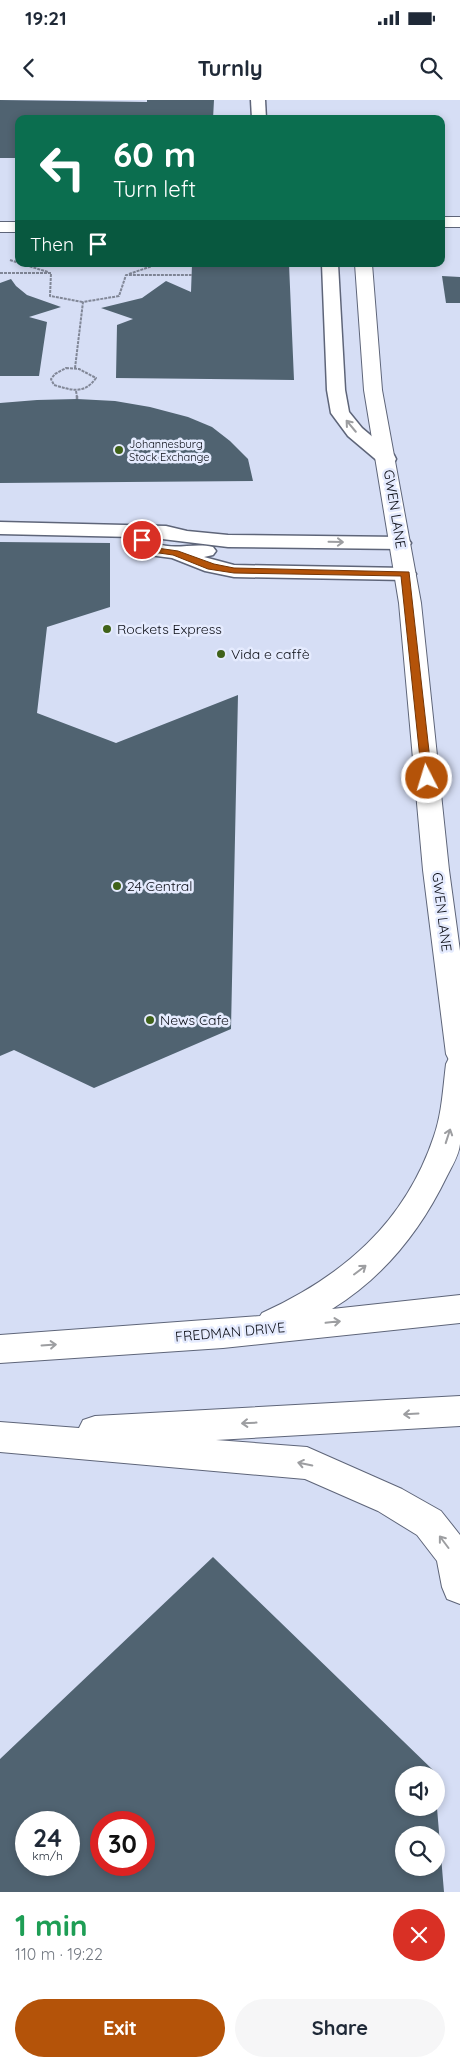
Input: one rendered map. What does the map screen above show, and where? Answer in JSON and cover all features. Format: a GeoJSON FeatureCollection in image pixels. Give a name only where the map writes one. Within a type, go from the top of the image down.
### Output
{"type":"FeatureCollection","features":[{"type":"Feature","properties":{"kind":"street"},"geometry":{"type":"LineString","coordinates":[[445,222],[460,222]]}},
{"type":"Feature","properties":{"kind":"street"},"geometry":{"type":"LineString","coordinates":[[0,227],[15,227]]}},
{"type":"Feature","properties":{"kind":"street","name":"GWEN LANE"},"geometry":{"type":"LineString","coordinates":[[362,267],[373,390],[402,550],[436,870],[460,1054]]}},
{"type":"Feature","properties":{"kind":"street"},"geometry":{"type":"LineString","coordinates":[[223,1334],[274,1323],[325,1297],[367,1265],[392,1240],[422,1196],[449,1135],[460,1064]]}},
{"type":"Feature","properties":{"kind":"street","name":"FREDMAN DRIVE"},"geometry":{"type":"LineString","coordinates":[[0,1349],[223,1334],[460,1309]]}},
{"type":"Feature","properties":{"kind":"street"},"geometry":{"type":"LineString","coordinates":[[0,1437],[460,1411]]}},
{"type":"Feature","properties":{"kind":"street"},"geometry":{"type":"LineString","coordinates":[[0,1437],[307,1463],[390,1500],[429,1523],[452,1554],[460,1587]]}},
{"type":"Feature","properties":{"kind":"lane"},"geometry":{"type":"LineString","coordinates":[[258,100],[258,115]]}},
{"type":"Feature","properties":{"kind":"lane"},"geometry":{"type":"LineString","coordinates":[[330,267],[336,390],[340,413],[355,432],[386,459]]}},
{"type":"Feature","properties":{"kind":"lane"},"geometry":{"type":"LineString","coordinates":[[0,528],[166,532],[187,537],[228,541],[402,550]]}},
{"type":"Feature","properties":{"kind":"lane"},"geometry":{"type":"LineString","coordinates":[[143,532],[142,540],[145,546],[155,550],[175,553],[212,567],[234,571],[402,550]]}},
{"type":"Feature","properties":{"kind":"path"},"geometry":{"type":"LineString","coordinates":[[32,267],[51,273]]}},
{"type":"Feature","properties":{"kind":"path"},"geometry":{"type":"LineString","coordinates":[[126,275],[149,267]]}},
{"type":"Feature","properties":{"kind":"path"},"geometry":{"type":"LineString","coordinates":[[0,274],[51,273]]}},
{"type":"Feature","properties":{"kind":"path"},"geometry":{"type":"LineString","coordinates":[[51,273],[50,296],[83,302],[118,296],[126,275]]}},
{"type":"Feature","properties":{"kind":"path"},"geometry":{"type":"LineString","coordinates":[[126,275],[192,275]]}},
{"type":"Feature","properties":{"kind":"path"},"geometry":{"type":"LineString","coordinates":[[75,368],[83,302]]}},
{"type":"Feature","properties":{"kind":"path"},"geometry":{"type":"LineString","coordinates":[[63,369],[88,370],[96,378],[93,384],[76,391],[54,385],[51,379],[55,373],[63,369]]}},
{"type":"Feature","properties":{"kind":"path"},"geometry":{"type":"LineString","coordinates":[[76,391],[77,399]]}},
{"type":"Feature","properties":{"kind":"building"},"geometry":{"type":"Polygon","coordinates":[[[0,100],[147,102],[147,100],[214,100],[213,115],[15,115],[15,158],[0,158],[0,100]]]}},
{"type":"Feature","properties":{"kind":"building"},"geometry":{"type":"Polygon","coordinates":[[[192,267],[289,267],[294,380],[116,378],[117,325],[133,319],[101,308],[142,298],[166,281],[191,292],[192,267]]]}},
{"type":"Feature","properties":{"kind":"building"},"geometry":{"type":"Polygon","coordinates":[[[442,276],[460,277],[460,303],[446,303],[442,276]]]}},
{"type":"Feature","properties":{"kind":"building"},"geometry":{"type":"Polygon","coordinates":[[[11,279],[27,295],[61,307],[29,317],[47,322],[39,376],[0,376],[0,283],[11,279]]]}},
{"type":"Feature","properties":{"kind":"building","name":"Johannesburg Stock Exchange"},"geometry":{"type":"Polygon","coordinates":[[[77,399],[115,401],[150,407],[188,417],[212,427],[248,459],[253,481],[0,483],[0,403],[77,399]]]}},
{"type":"Feature","properties":{"kind":"building","name":"24 Central"},"geometry":{"type":"Polygon","coordinates":[[[0,542],[110,543],[110,607],[47,627],[37,713],[116,743],[238,695],[231,1029],[94,1088],[14,1050],[0,1056],[0,542]]]}},
{"type":"Feature","properties":{"kind":"building"},"geometry":{"type":"Polygon","coordinates":[[[213,1557],[429,1766],[395,1766],[395,1816],[438,1816],[438,1826],[395,1826],[395,1876],[443,1876],[444,1892],[0,1892],[0,1759],[213,1557]]]}},
{"type":"Feature","properties":{"kind":"place","name":"Johannesburg Stock Exchange"},"geometry":{"type":"Point","coordinates":[119,450]}},
{"type":"Feature","properties":{"kind":"place","name":"Rockets Express"},"geometry":{"type":"Point","coordinates":[107,629]}},
{"type":"Feature","properties":{"kind":"place","name":"Vida e caffè"},"geometry":{"type":"Point","coordinates":[221,654]}},
{"type":"Feature","properties":{"kind":"place","name":"24 Central"},"geometry":{"type":"Point","coordinates":[117,886]}},
{"type":"Feature","properties":{"kind":"place","name":"News Cafe"},"geometry":{"type":"Point","coordinates":[150,1020]}},
{"type":"Feature","properties":{"kind":"route"},"geometry":{"type":"LineString","coordinates":[[142,540],[145,546],[155,550],[175,553],[212,567],[234,571],[406,574],[427,778]]}}]}
